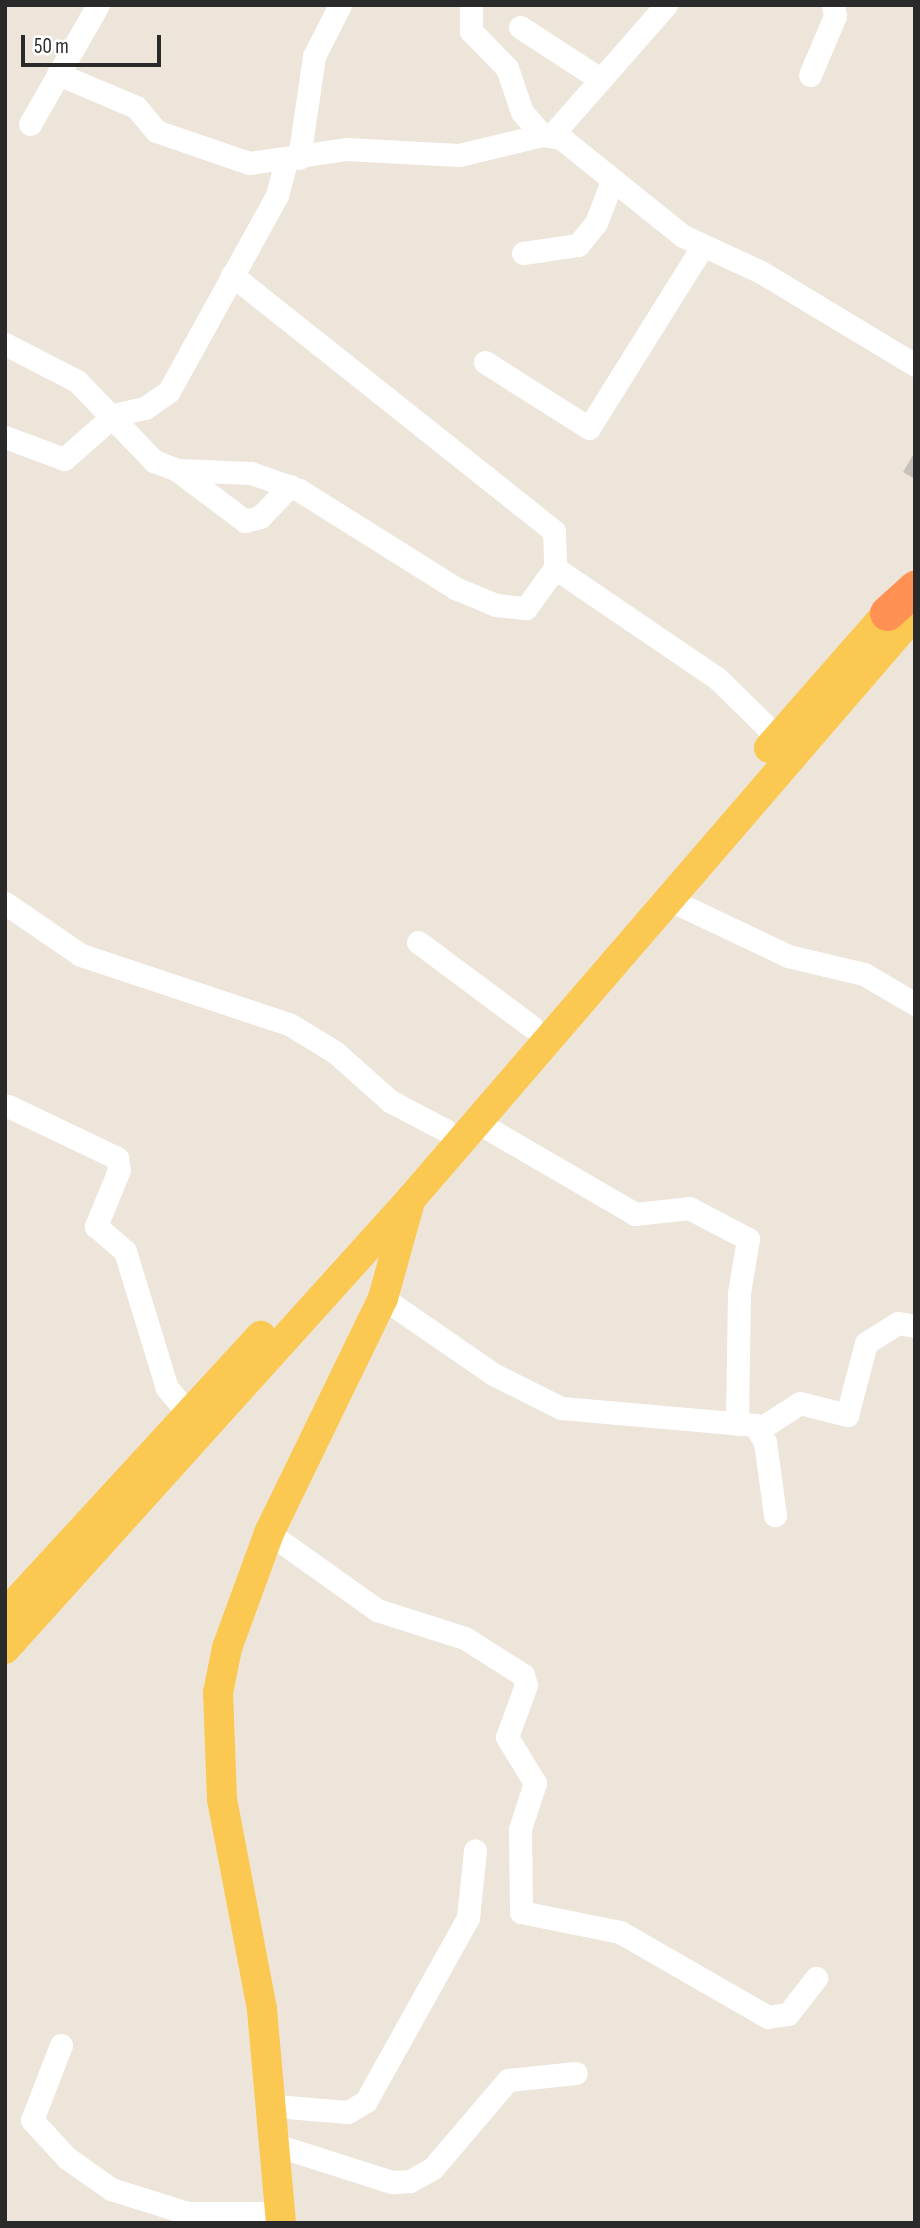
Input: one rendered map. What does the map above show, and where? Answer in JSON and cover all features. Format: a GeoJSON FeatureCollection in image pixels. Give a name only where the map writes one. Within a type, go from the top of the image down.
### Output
{"type":"FeatureCollection","features":[{"type":"Feature","properties":{"kind":"highway"},"geometry":{"type":"LineString","coordinates":[[906,610],[915,588]]}},
{"type":"Feature","properties":{"kind":"main road"},"geometry":{"type":"LineString","coordinates":[[5,1649],[778,738],[906,610]]}},
{"type":"Feature","properties":{"kind":"main road"},"geometry":{"type":"LineString","coordinates":[[5,1614],[196,1423],[410,1200],[906,610]]}},
{"type":"Feature","properties":{"kind":"main road"},"geometry":{"type":"LineString","coordinates":[[281,2218],[275,2106],[222,1800],[216,1724],[227,1648],[269,1533],[383,1298],[410,1200],[413,1170]]}},
{"type":"Feature","properties":{"kind":"street"},"geometry":{"type":"LineString","coordinates":[[30,124],[98,5]]}},
{"type":"Feature","properties":{"kind":"street"},"geometry":{"type":"LineString","coordinates":[[5,437],[64,459],[114,415],[145,408],[169,391],[277,195],[293,160],[314,56],[340,5]]}},
{"type":"Feature","properties":{"kind":"street"},"geometry":{"type":"LineString","coordinates":[[471,5],[471,31],[507,68],[522,112],[547,135],[702,247],[761,272],[915,365]]}},
{"type":"Feature","properties":{"kind":"street"},"geometry":{"type":"LineString","coordinates":[[58,74],[136,107],[156,131],[222,157],[263,165],[346,149],[479,154],[547,135],[666,5]]}},
{"type":"Feature","properties":{"kind":"street"},"geometry":{"type":"LineString","coordinates":[[810,75],[835,16],[833,5]]}},
{"type":"Feature","properties":{"kind":"street"},"geometry":{"type":"LineString","coordinates":[[520,27],[600,79]]}},
{"type":"Feature","properties":{"kind":"street"},"geometry":{"type":"LineString","coordinates":[[523,253],[578,245],[596,223],[612,181]]}},
{"type":"Feature","properties":{"kind":"street"},"geometry":{"type":"LineString","coordinates":[[485,362],[589,428],[702,247]]}},
{"type":"Feature","properties":{"kind":"street"},"geometry":{"type":"LineString","coordinates":[[177,470],[251,473],[290,486],[455,588],[511,610],[532,603],[555,568],[554,531],[232,275]]}},
{"type":"Feature","properties":{"kind":"street"},"geometry":{"type":"LineString","coordinates":[[5,344],[77,381],[114,415],[154,461],[177,470],[245,521],[260,517],[290,486]]}},
{"type":"Feature","properties":{"kind":"street"},"geometry":{"type":"LineString","coordinates":[[555,568],[717,678],[778,738]]}},
{"type":"Feature","properties":{"kind":"street"},"geometry":{"type":"LineString","coordinates":[[666,898],[788,956],[864,974],[915,1004]]}},
{"type":"Feature","properties":{"kind":"street"},"geometry":{"type":"LineString","coordinates":[[5,904],[81,955],[289,1024],[335,1052],[390,1101],[445,1130]]}},
{"type":"Feature","properties":{"kind":"street"},"geometry":{"type":"LineString","coordinates":[[418,942],[532,1027]]}},
{"type":"Feature","properties":{"kind":"street"},"geometry":{"type":"LineString","coordinates":[[8,1106],[117,1158],[119,1170],[96,1226],[125,1251],[162,1375],[196,1423]]}},
{"type":"Feature","properties":{"kind":"street"},"geometry":{"type":"LineString","coordinates":[[477,1122],[635,1213],[689,1208],[747,1239],[739,1293],[737,1424]]}},
{"type":"Feature","properties":{"kind":"street"},"geometry":{"type":"LineString","coordinates":[[383,1298],[493,1374],[561,1408],[761,1428],[800,1403],[847,1415],[866,1343],[898,1323],[915,1326]]}},
{"type":"Feature","properties":{"kind":"street"},"geometry":{"type":"LineString","coordinates":[[761,1428],[775,1515]]}},
{"type":"Feature","properties":{"kind":"street"},"geometry":{"type":"LineString","coordinates":[[269,1533],[377,1610],[465,1638],[523,1675],[526,1685],[506,1737],[535,1783],[520,1829],[520,1912],[620,1932],[768,2017],[788,2014],[816,1978]]}},
{"type":"Feature","properties":{"kind":"street"},"geometry":{"type":"LineString","coordinates":[[275,2106],[348,2112],[366,2101],[468,1918],[475,1850]]}},
{"type":"Feature","properties":{"kind":"street"},"geometry":{"type":"LineString","coordinates":[[61,2045],[32,2124],[67,2158],[111,2189],[187,2213],[281,2218]]}},
{"type":"Feature","properties":{"kind":"street"},"geometry":{"type":"LineString","coordinates":[[279,2146],[391,2182],[410,2181],[433,2168],[508,2080],[576,2073]]}},
{"type":"Feature","properties":{"kind":"building"},"geometry":{"type":"Polygon","coordinates":[[[915,452],[915,479],[903,472],[915,452]]]}}]}
